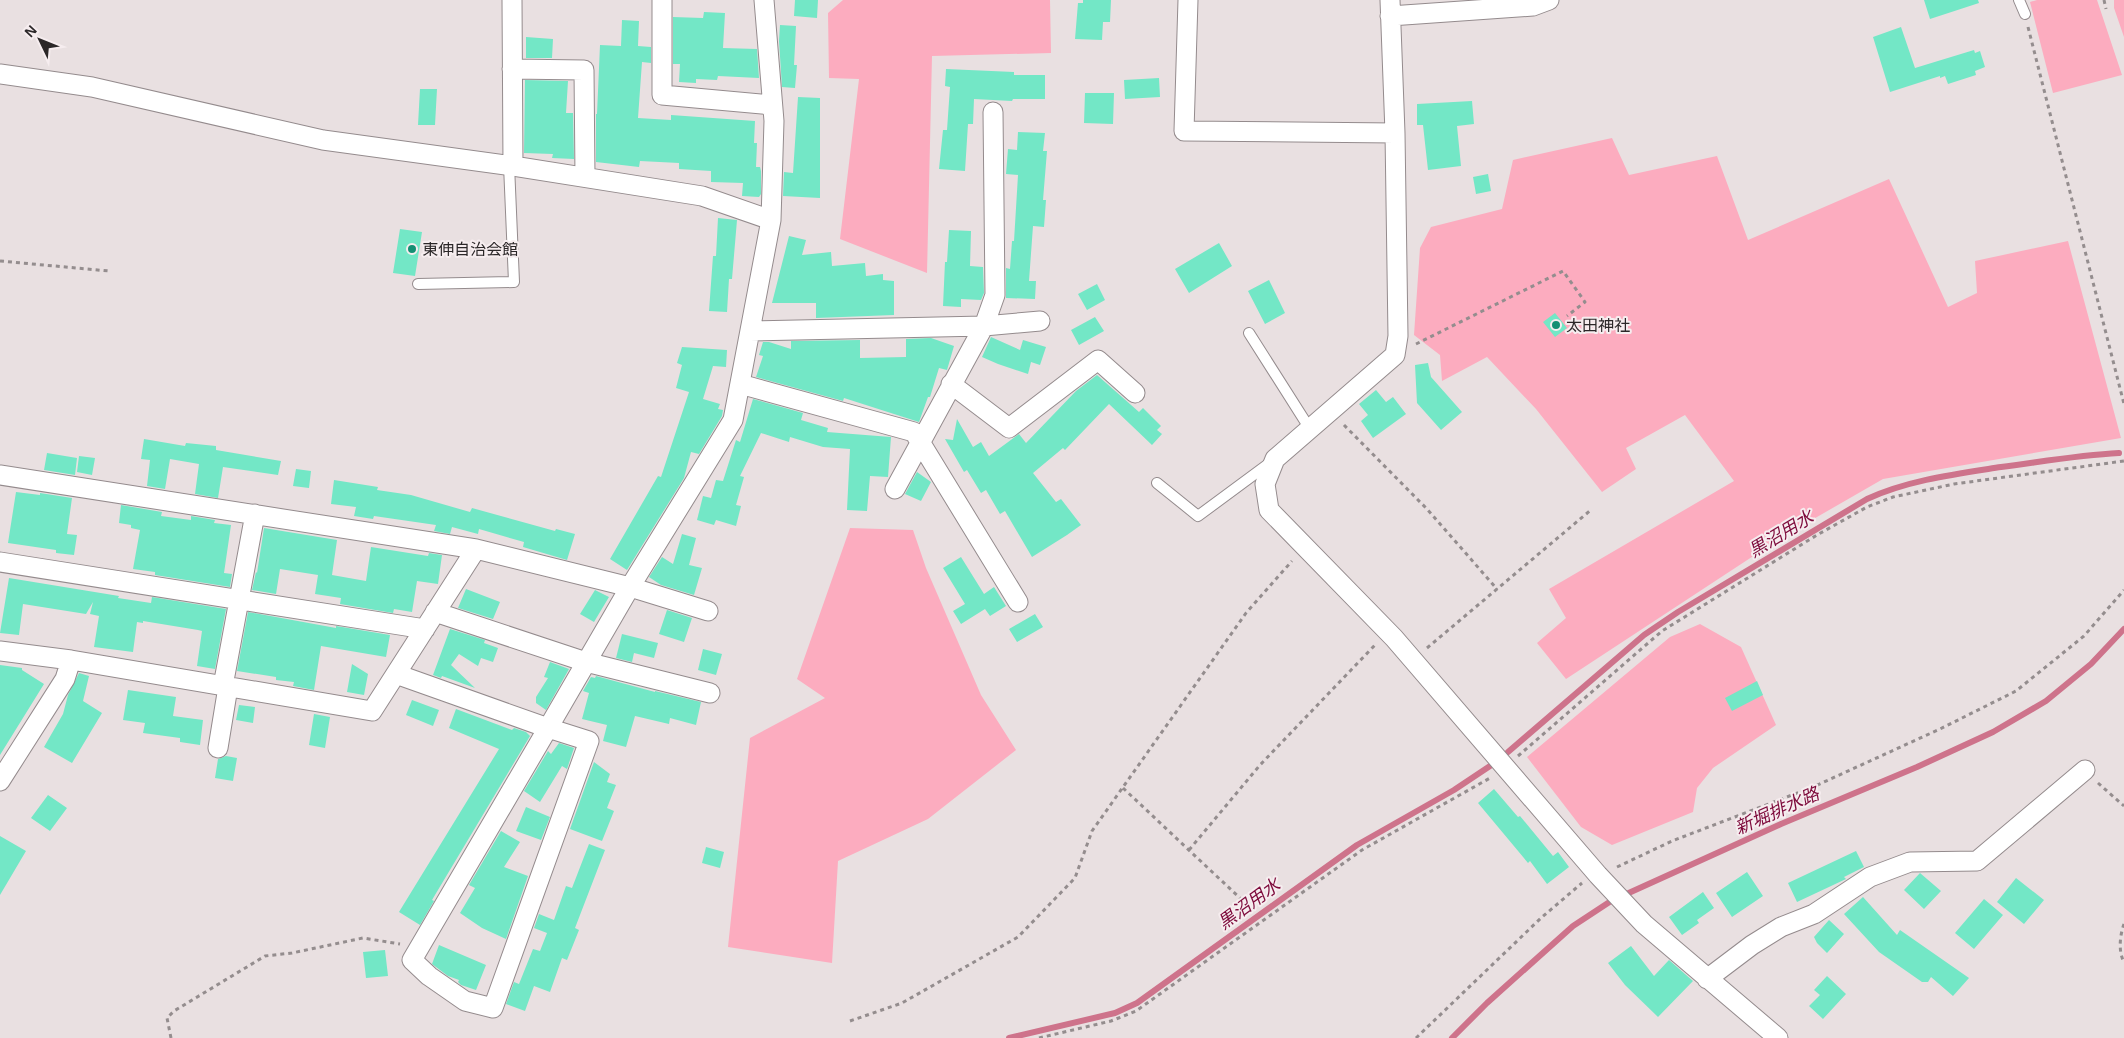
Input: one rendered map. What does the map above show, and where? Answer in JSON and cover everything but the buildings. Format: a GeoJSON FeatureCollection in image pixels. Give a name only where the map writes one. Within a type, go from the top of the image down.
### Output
{"type":"FeatureCollection","features":[{"type":"Feature","properties":{"kind":"street"},"geometry":{"type":"LineString","coordinates":[[511,165],[512,0]]}},
{"type":"Feature","properties":{"kind":"street"},"geometry":{"type":"LineString","coordinates":[[662,0],[662,95],[772,105]]}},
{"type":"Feature","properties":{"kind":"street"},"geometry":{"type":"LineString","coordinates":[[396,674],[548,728],[589,741],[493,1008],[465,1001],[429,976],[412,960],[548,728],[630,587],[733,420],[771,220],[774,122],[764,0]]}},
{"type":"Feature","properties":{"kind":"street"},"geometry":{"type":"LineString","coordinates":[[1188,0],[1184,131],[1395,133]]}},
{"type":"Feature","properties":{"kind":"street"},"geometry":{"type":"LineString","coordinates":[[1549,0],[1533,6],[1390,8],[1395,133],[1398,336],[1395,355],[1276,459],[1265,484],[1269,510],[1388,631],[1598,875],[1644,924],[1778,1038]]}},
{"type":"Feature","properties":{"kind":"street"},"geometry":{"type":"LineString","coordinates":[[512,69],[584,70],[585,177]]}},
{"type":"Feature","properties":{"kind":"street"},"geometry":{"type":"LineString","coordinates":[[0,74],[92,87],[322,140],[511,165],[702,196],[771,220]]}},
{"type":"Feature","properties":{"kind":"street"},"geometry":{"type":"LineString","coordinates":[[895,489],[984,326],[995,295],[993,112]]}},
{"type":"Feature","properties":{"kind":"street"},"geometry":{"type":"LineString","coordinates":[[750,331],[984,326],[1040,321]]}},
{"type":"Feature","properties":{"kind":"street"},"geometry":{"type":"LineString","coordinates":[[951,384],[1009,428],[1098,360],[1135,393]]}},
{"type":"Feature","properties":{"kind":"street"},"geometry":{"type":"LineString","coordinates":[[740,384],[914,432],[1018,602]]}},
{"type":"Feature","properties":{"kind":"street"},"geometry":{"type":"LineString","coordinates":[[0,475],[476,549],[630,587],[708,611]]}},
{"type":"Feature","properties":{"kind":"street"},"geometry":{"type":"LineString","coordinates":[[218,748],[239,600],[255,514]]}},
{"type":"Feature","properties":{"kind":"street"},"geometry":{"type":"LineString","coordinates":[[0,651],[72,660],[372,711],[476,549]]}},
{"type":"Feature","properties":{"kind":"street"},"geometry":{"type":"LineString","coordinates":[[0,562],[425,629]]}},
{"type":"Feature","properties":{"kind":"street"},"geometry":{"type":"LineString","coordinates":[[436,612],[586,662],[710,693]]}},
{"type":"Feature","properties":{"kind":"street"},"geometry":{"type":"LineString","coordinates":[[0,781],[65,679],[72,660]]}},
{"type":"Feature","properties":{"kind":"street"},"geometry":{"type":"LineString","coordinates":[[1708,979],[1752,945],[1781,927],[1814,914],[1870,877],[1910,862],[1977,861],[2085,770]]}},
{"type":"Feature","properties":{"kind":"lane"},"geometry":{"type":"LineString","coordinates":[[2019,0],[2025,14]]}},
{"type":"Feature","properties":{"kind":"lane"},"geometry":{"type":"LineString","coordinates":[[418,284],[514,282],[511,165]]}},
{"type":"Feature","properties":{"kind":"lane"},"geometry":{"type":"LineString","coordinates":[[1249,333],[1310,429]]}},
{"type":"Feature","properties":{"kind":"lane"},"geometry":{"type":"LineString","coordinates":[[1156,483],[1198,516],[1276,459]]}},
{"type":"Feature","properties":{"kind":"path"},"geometry":{"type":"LineString","coordinates":[[2104,0],[2106,8]]}},
{"type":"Feature","properties":{"kind":"path"},"geometry":{"type":"LineString","coordinates":[[2025,14],[2124,404]]}},
{"type":"Feature","properties":{"kind":"path"},"geometry":{"type":"LineString","coordinates":[[0,261],[109,271]]}},
{"type":"Feature","properties":{"kind":"path"},"geometry":{"type":"LineString","coordinates":[[1395,355],[1563,271],[1585,302],[1566,316]]}},
{"type":"Feature","properties":{"kind":"path"},"geometry":{"type":"LineString","coordinates":[[1330,411],[1427,509],[1497,589]]}},
{"type":"Feature","properties":{"kind":"path"},"geometry":{"type":"LineString","coordinates":[[1516,757],[1662,631],[1817,535],[1867,507],[1893,497],[1954,484],[2124,461]]}},
{"type":"Feature","properties":{"kind":"path"},"geometry":{"type":"LineString","coordinates":[[1413,660],[1592,510]]}},
{"type":"Feature","properties":{"kind":"path"},"geometry":{"type":"LineString","coordinates":[[850,1021],[902,1003],[1018,938],[1075,878],[1092,831],[1246,613],[1305,547]]}},
{"type":"Feature","properties":{"kind":"path"},"geometry":{"type":"LineString","coordinates":[[1416,1038],[1542,918],[1586,880],[1672,841],[1813,787],[1940,729],[2016,691],[2084,636],[2124,590]]}},
{"type":"Feature","properties":{"kind":"path"},"geometry":{"type":"LineString","coordinates":[[1190,850],[1260,765],[1388,631]]}},
{"type":"Feature","properties":{"kind":"path"},"geometry":{"type":"LineString","coordinates":[[2085,770],[2124,806]]}},
{"type":"Feature","properties":{"kind":"path"},"geometry":{"type":"LineString","coordinates":[[1039,1038],[1111,1022],[1136,1012],[1362,850],[1496,774]]}},
{"type":"Feature","properties":{"kind":"path"},"geometry":{"type":"LineString","coordinates":[[1123,788],[1242,900]]}},
{"type":"Feature","properties":{"kind":"path"},"geometry":{"type":"LineString","coordinates":[[2124,924],[2120,933],[2121,956],[2124,962]]}},
{"type":"Feature","properties":{"kind":"path"},"geometry":{"type":"LineString","coordinates":[[171,1038],[167,1018],[174,1011],[265,956],[292,953],[363,938],[400,944],[417,951]]}},
{"type":"Feature","properties":{"kind":"shaded area"},"geometry":{"type":"Polygon","coordinates":[[[843,0],[1050,0],[1051,53],[932,56],[927,273],[840,239],[859,79],[829,78],[828,13],[843,0]]]}},
{"type":"Feature","properties":{"kind":"shaded area"},"geometry":{"type":"Polygon","coordinates":[[[2037,0],[2097,0],[2122,75],[2053,93],[2030,2],[2037,0]]]}},
{"type":"Feature","properties":{"kind":"shaded area"},"geometry":{"type":"Polygon","coordinates":[[[2114,0],[2124,0],[2124,37],[2114,8],[2114,0]]]}},
{"type":"Feature","properties":{"kind":"shaded area"},"geometry":{"type":"Polygon","coordinates":[[[1612,138],[1629,175],[1717,156],[1748,240],[1889,179],[1948,307],[1977,293],[1975,261],[2068,241],[2121,438],[1883,479],[1784,536],[1566,679],[1537,643],[1566,618],[1549,589],[1734,481],[1685,415],[1626,448],[1636,469],[1602,492],[1536,409],[1487,357],[1442,381],[1440,355],[1414,335],[1420,248],[1431,227],[1502,209],[1513,160],[1612,138]]]}},
{"type":"Feature","properties":{"kind":"shaded area"},"geometry":{"type":"Polygon","coordinates":[[[850,528],[913,530],[926,568],[981,695],[1016,750],[928,819],[838,861],[832,963],[728,947],[750,738],[825,698],[797,679],[850,528]]]}},
{"type":"Feature","properties":{"kind":"shaded area"},"geometry":{"type":"Polygon","coordinates":[[[1700,624],[1741,647],[1776,725],[1713,768],[1697,788],[1693,812],[1612,845],[1581,827],[1527,757],[1670,637],[1700,624]]]}},
{"type":"Feature","properties":{"kind":"waterway","name":"黒沼用水"},"geometry":{"type":"LineString","coordinates":[[1508,752],[1644,635],[1678,612],[1867,499],[1916,482],[1950,475],[2089,455],[2119,453]]}},
{"type":"Feature","properties":{"kind":"waterway","name":"新堀排水路"},"geometry":{"type":"LineString","coordinates":[[1452,1038],[1487,1003],[1573,926],[1611,901],[1781,824],[1917,767],[1993,732],[2046,701],[2091,664],[2124,629]]}},
{"type":"Feature","properties":{"kind":"waterway","name":"黒沼用水"},"geometry":{"type":"LineString","coordinates":[[1009,1038],[1115,1013],[1137,1003],[1357,845],[1454,790],[1493,764]]}},
{"type":"Feature","properties":{"kind":"place","name":"東伸自治会館"},"geometry":{"type":"Point","coordinates":[412,249]}},
{"type":"Feature","properties":{"kind":"place","name":"太田神社"},"geometry":{"type":"Point","coordinates":[1556,325]}}]}
